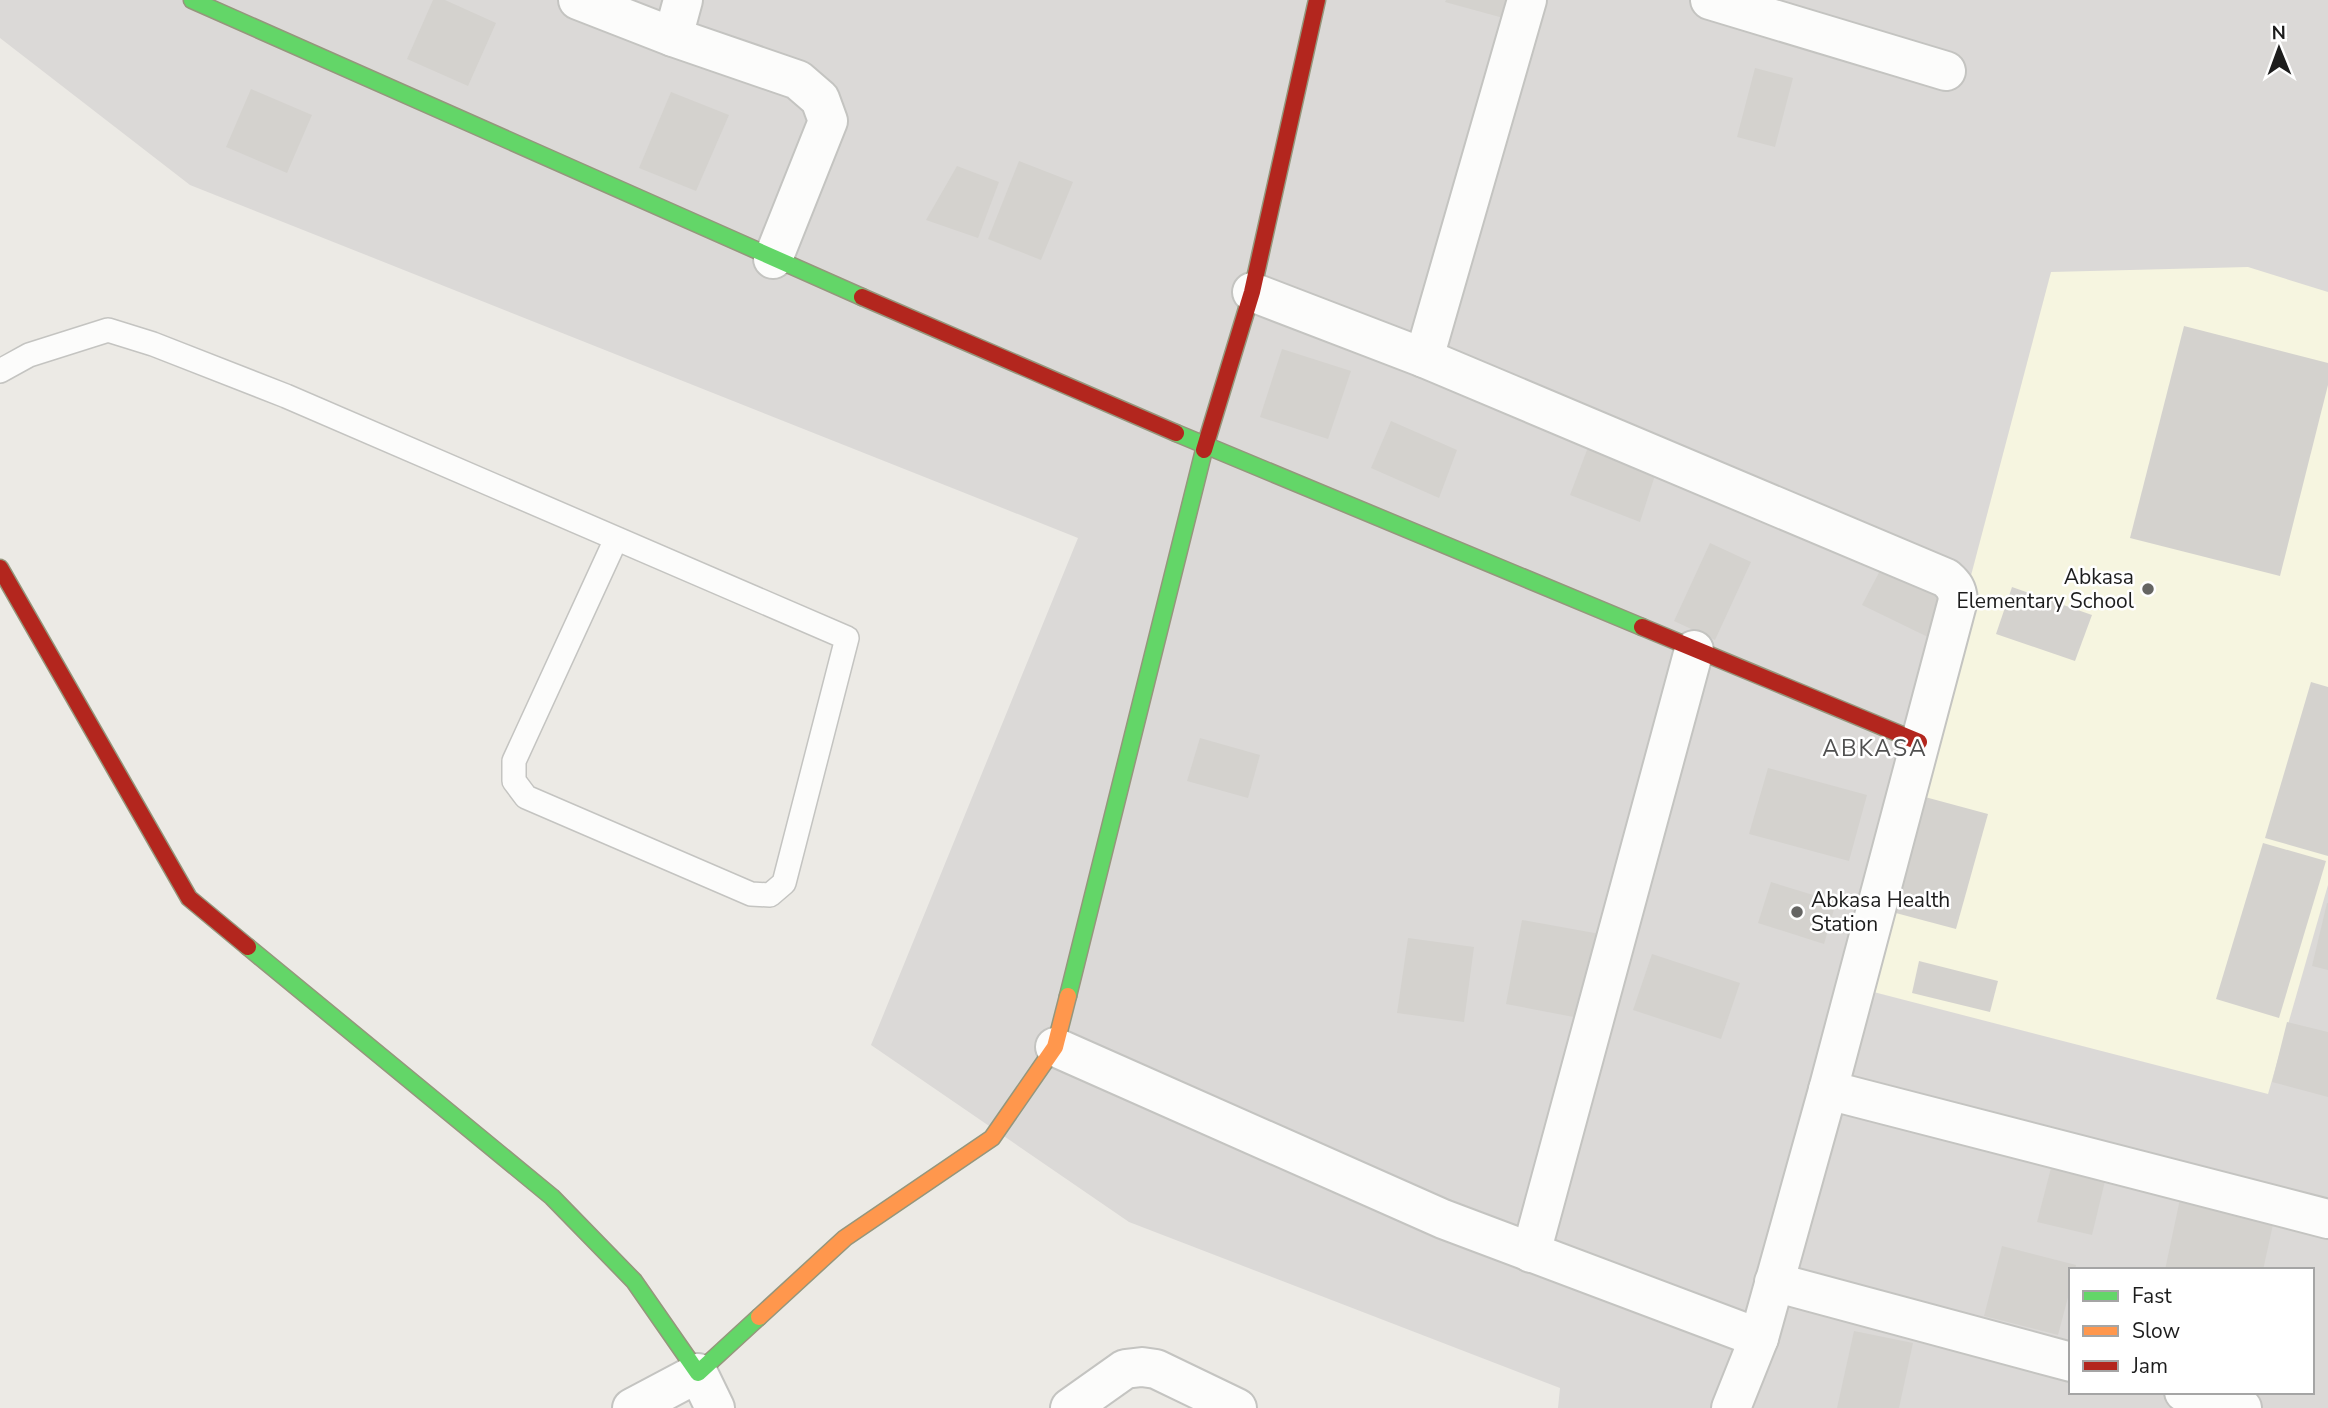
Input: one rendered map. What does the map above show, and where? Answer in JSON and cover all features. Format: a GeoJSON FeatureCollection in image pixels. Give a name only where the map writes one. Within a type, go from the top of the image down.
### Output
{"type":"FeatureCollection","features":[{"type":"Feature","properties":{"kind":"street"},"geometry":{"type":"LineString","coordinates":[[191,0],[773,259],[1205,445],[1919,742]]}},
{"type":"Feature","properties":{"kind":"street"},"geometry":{"type":"LineString","coordinates":[[578,0],[673,37],[798,80],[821,99],[828,121],[773,259]]}},
{"type":"Feature","properties":{"kind":"street"},"geometry":{"type":"LineString","coordinates":[[673,37],[683,0]]}},
{"type":"Feature","properties":{"kind":"street"},"geometry":{"type":"LineString","coordinates":[[632,1408],[698,1373],[845,1238],[992,1138],[1055,1047],[1205,445],[1252,292],[1317,0]]}},
{"type":"Feature","properties":{"kind":"street"},"geometry":{"type":"LineString","coordinates":[[1424,358],[1527,0]]}},
{"type":"Feature","properties":{"kind":"street"},"geometry":{"type":"LineString","coordinates":[[1710,0],[1946,71]]}},
{"type":"Feature","properties":{"kind":"street"},"geometry":{"type":"LineString","coordinates":[[1252,292],[1424,358],[1946,578],[1954,584],[1958,592],[1828,1090],[1759,1338],[1731,1408]]}},
{"type":"Feature","properties":{"kind":"street"},"geometry":{"type":"LineString","coordinates":[[0,568],[189,898],[552,1197],[634,1281],[698,1373],[715,1408]]}},
{"type":"Feature","properties":{"kind":"street"},"geometry":{"type":"LineString","coordinates":[[1531,1253],[1694,650]]}},
{"type":"Feature","properties":{"kind":"street"},"geometry":{"type":"LineString","coordinates":[[1055,1047],[1443,1219],[1759,1338]]}},
{"type":"Feature","properties":{"kind":"street"},"geometry":{"type":"LineString","coordinates":[[1828,1090],[2328,1219]]}},
{"type":"Feature","properties":{"kind":"street"},"geometry":{"type":"LineString","coordinates":[[1774,1282],[2069,1361]]}},
{"type":"Feature","properties":{"kind":"street"},"geometry":{"type":"LineString","coordinates":[[1070,1408],[1125,1369],[1142,1367],[1156,1369],[1237,1408]]}},
{"type":"Feature","properties":{"kind":"street"},"geometry":{"type":"LineString","coordinates":[[2191,1394],[2242,1408]]}},
{"type":"Feature","properties":{"kind":"lane"},"geometry":{"type":"LineString","coordinates":[[0,371],[29,355],[107,331],[153,344],[286,396],[847,638],[784,883],[770,895],[751,894],[526,797],[514,781],[514,761],[616,539]]}},
{"type":"Feature","properties":{"kind":"shaded area"},"geometry":{"type":"Polygon","coordinates":[[[0,0],[2328,0],[2328,1408],[1558,1408],[1560,1388],[1129,1222],[871,1045],[1078,538],[190,185],[0,38],[0,0]]]}},
{"type":"Feature","properties":{"kind":"shaded area","name":"Abkasa Elementary School"},"geometry":{"type":"Polygon","coordinates":[[[2248,267],[2328,292],[2328,885],[2268,1094],[1862,989],[2051,272],[2248,267]]]}},
{"type":"Feature","properties":{"kind":"building"},"geometry":{"type":"Polygon","coordinates":[[[433,0],[445,0],[496,23],[468,86],[407,59],[433,0]]]}},
{"type":"Feature","properties":{"kind":"building"},"geometry":{"type":"Polygon","coordinates":[[[1512,0],[1507,19],[1445,2],[1512,0]]]}},
{"type":"Feature","properties":{"kind":"building"},"geometry":{"type":"Polygon","coordinates":[[[1755,68],[1793,78],[1775,147],[1737,137],[1755,68]]]}},
{"type":"Feature","properties":{"kind":"building"},"geometry":{"type":"Polygon","coordinates":[[[251,89],[312,115],[287,173],[226,147],[251,89]]]}},
{"type":"Feature","properties":{"kind":"building"},"geometry":{"type":"Polygon","coordinates":[[[671,92],[729,115],[696,191],[639,168],[671,92]]]}},
{"type":"Feature","properties":{"kind":"building"},"geometry":{"type":"Polygon","coordinates":[[[1019,161],[1073,182],[1041,260],[988,239],[1019,161]]]}},
{"type":"Feature","properties":{"kind":"building"},"geometry":{"type":"Polygon","coordinates":[[[957,166],[999,182],[978,238],[926,220],[957,166]]]}},
{"type":"Feature","properties":{"kind":"building"},"geometry":{"type":"Polygon","coordinates":[[[2184,326],[2328,363],[2328,385],[2280,576],[2130,538],[2184,326]]]}},
{"type":"Feature","properties":{"kind":"building"},"geometry":{"type":"Polygon","coordinates":[[[1282,349],[1351,371],[1328,439],[1260,417],[1282,349]]]}},
{"type":"Feature","properties":{"kind":"building"},"geometry":{"type":"Polygon","coordinates":[[[1391,421],[1457,450],[1439,498],[1371,468],[1391,421]]]}},
{"type":"Feature","properties":{"kind":"building"},"geometry":{"type":"Polygon","coordinates":[[[1590,442],[1657,469],[1640,522],[1570,495],[1590,442]]]}},
{"type":"Feature","properties":{"kind":"building"},"geometry":{"type":"Polygon","coordinates":[[[1710,543],[1751,562],[1715,640],[1674,621],[1710,543]]]}},
{"type":"Feature","properties":{"kind":"building"},"geometry":{"type":"Polygon","coordinates":[[[1882,567],[1949,600],[1930,638],[1862,605],[1882,567]]]}},
{"type":"Feature","properties":{"kind":"building"},"geometry":{"type":"Polygon","coordinates":[[[2012,587],[2092,615],[2075,661],[1996,634],[2012,587]]]}},
{"type":"Feature","properties":{"kind":"building"},"geometry":{"type":"Polygon","coordinates":[[[2311,682],[2328,687],[2328,856],[2265,838],[2311,682]]]}},
{"type":"Feature","properties":{"kind":"building"},"geometry":{"type":"Polygon","coordinates":[[[1200,738],[1260,755],[1248,798],[1187,781],[1200,738]]]}},
{"type":"Feature","properties":{"kind":"building"},"geometry":{"type":"Polygon","coordinates":[[[1768,768],[1867,795],[1849,861],[1749,834],[1768,768]]]}},
{"type":"Feature","properties":{"kind":"building"},"geometry":{"type":"Polygon","coordinates":[[[1925,797],[1988,814],[1956,929],[1892,912],[1925,797]]]}},
{"type":"Feature","properties":{"kind":"building"},"geometry":{"type":"Polygon","coordinates":[[[2263,843],[2326,861],[2279,1018],[2216,999],[2263,843]]]}},
{"type":"Feature","properties":{"kind":"building","name":"Abkasa Health Station"},"geometry":{"type":"Polygon","coordinates":[[[1771,882],[1836,902],[1824,944],[1758,923],[1771,882]]]}},
{"type":"Feature","properties":{"kind":"building"},"geometry":{"type":"Polygon","coordinates":[[[2328,903],[2328,970],[2312,966],[2328,903]]]}},
{"type":"Feature","properties":{"kind":"building"},"geometry":{"type":"Polygon","coordinates":[[[1522,920],[1600,934],[1584,1019],[1506,1004],[1522,920]]]}},
{"type":"Feature","properties":{"kind":"building"},"geometry":{"type":"Polygon","coordinates":[[[1408,938],[1474,947],[1464,1022],[1397,1013],[1408,938]]]}},
{"type":"Feature","properties":{"kind":"building"},"geometry":{"type":"Polygon","coordinates":[[[1652,954],[1740,983],[1721,1039],[1633,1010],[1652,954]]]}},
{"type":"Feature","properties":{"kind":"building"},"geometry":{"type":"Polygon","coordinates":[[[1919,961],[1998,981],[1990,1012],[1912,993],[1919,961]]]}},
{"type":"Feature","properties":{"kind":"building"},"geometry":{"type":"Polygon","coordinates":[[[2287,1022],[2328,1032],[2328,1097],[2272,1082],[2287,1022]]]}},
{"type":"Feature","properties":{"kind":"building"},"geometry":{"type":"Polygon","coordinates":[[[2051,1168],[2105,1181],[2092,1235],[2037,1222],[2051,1168]]]}},
{"type":"Feature","properties":{"kind":"building"},"geometry":{"type":"Polygon","coordinates":[[[2180,1199],[2274,1220],[2263,1268],[2165,1268],[2180,1199]]]}},
{"type":"Feature","properties":{"kind":"building"},"geometry":{"type":"Polygon","coordinates":[[[2002,1246],[2076,1265],[2075,1268],[2069,1268],[2069,1294],[2058,1335],[1984,1316],[2002,1246]]]}},
{"type":"Feature","properties":{"kind":"building"},"geometry":{"type":"Polygon","coordinates":[[[1854,1331],[1913,1343],[1899,1408],[1837,1408],[1854,1331]]]}},
{"type":"Feature","properties":{"kind":"traffic: fast"},"geometry":{"type":"LineString","coordinates":[[192,0],[862,297]]}},
{"type":"Feature","properties":{"kind":"traffic: fast"},"geometry":{"type":"LineString","coordinates":[[1176,433],[1642,627]]}},
{"type":"Feature","properties":{"kind":"traffic: fast"},"geometry":{"type":"LineString","coordinates":[[1068,996],[1204,450]]}},
{"type":"Feature","properties":{"kind":"traffic: fast"},"geometry":{"type":"LineString","coordinates":[[248,947],[552,1197],[634,1281],[698,1373],[759,1317]]}},
{"type":"Feature","properties":{"kind":"traffic: slow"},"geometry":{"type":"LineString","coordinates":[[759,1317],[845,1238],[992,1138],[1055,1047],[1068,996]]}},
{"type":"Feature","properties":{"kind":"traffic: jam"},"geometry":{"type":"LineString","coordinates":[[1204,450],[1252,292],[1317,0]]}},
{"type":"Feature","properties":{"kind":"traffic: jam"},"geometry":{"type":"LineString","coordinates":[[862,297],[1176,433]]}},
{"type":"Feature","properties":{"kind":"traffic: jam"},"geometry":{"type":"LineString","coordinates":[[0,568],[189,898],[248,947]]}},
{"type":"Feature","properties":{"kind":"traffic: jam"},"geometry":{"type":"LineString","coordinates":[[1642,627],[1919,742]]}},
{"type":"Feature","properties":{"kind":"place","name":"Abkasa Elementary School"},"geometry":{"type":"Point","coordinates":[2148,589]}},
{"type":"Feature","properties":{"kind":"place","name":"Abkasa Health Station"},"geometry":{"type":"Point","coordinates":[1797,912]}},
{"type":"Feature","properties":{"kind":"district","name":"ABKASA"},"geometry":{"type":"Point","coordinates":[1875,748]}}]}
